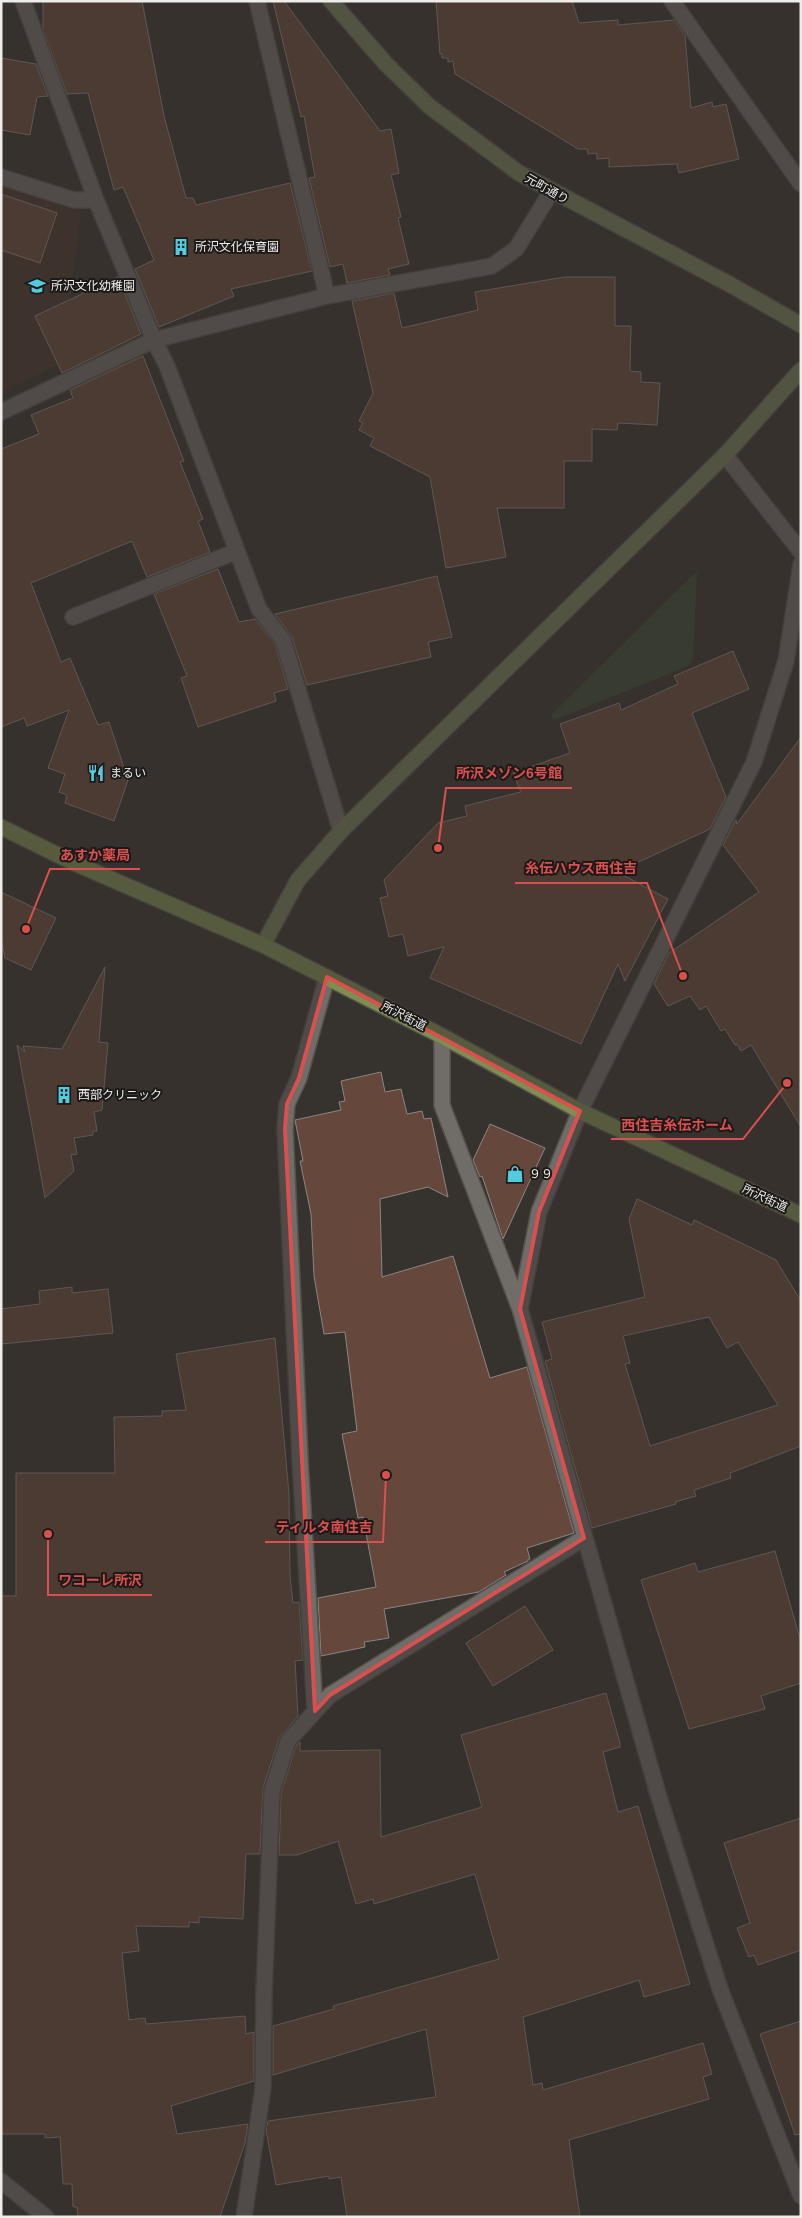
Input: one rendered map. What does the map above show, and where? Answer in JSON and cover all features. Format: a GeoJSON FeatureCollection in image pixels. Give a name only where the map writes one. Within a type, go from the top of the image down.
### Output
{"type":"FeatureCollection","features":[{"type":"Feature","properties":{"kind":"main road","name":"所沢街道"},"geometry":{"type":"LineString","coordinates":[[1,828],[72,862],[263,945],[442,1036],[580,1111],[801,1215]]}},
{"type":"Feature","properties":{"kind":"street"},"geometry":{"type":"LineString","coordinates":[[23,1],[96,200],[154,340],[167,366],[259,609],[283,640],[341,831]]}},
{"type":"Feature","properties":{"kind":"street"},"geometry":{"type":"LineString","coordinates":[[257,1],[327,296]]}},
{"type":"Feature","properties":{"kind":"street","name":"元町通り"},"geometry":{"type":"LineString","coordinates":[[332,1],[386,64],[429,106],[519,173],[551,192],[731,285],[801,325]]}},
{"type":"Feature","properties":{"kind":"street"},"geometry":{"type":"LineString","coordinates":[[672,1],[801,184]]}},
{"type":"Feature","properties":{"kind":"street"},"geometry":{"type":"LineString","coordinates":[[1,176],[74,200],[96,200]]}},
{"type":"Feature","properties":{"kind":"street"},"geometry":{"type":"LineString","coordinates":[[1,412],[154,340],[327,296],[492,266],[516,248],[551,192]]}},
{"type":"Feature","properties":{"kind":"street"},"geometry":{"type":"LineString","coordinates":[[263,945],[298,880],[341,831],[725,455],[801,370]]}},
{"type":"Feature","properties":{"kind":"street"},"geometry":{"type":"LineString","coordinates":[[725,455],[801,552]]}},
{"type":"Feature","properties":{"kind":"street"},"geometry":{"type":"LineString","coordinates":[[73,617],[237,551]]}},
{"type":"Feature","properties":{"kind":"street"},"geometry":{"type":"LineString","coordinates":[[520,1309],[538,1212],[580,1111],[754,762],[786,661],[801,564]]}},
{"type":"Feature","properties":{"kind":"street"},"geometry":{"type":"LineString","coordinates":[[315,1711],[300,1459],[285,1129],[287,1104],[299,1078],[327,977]]}},
{"type":"Feature","properties":{"kind":"street"},"geometry":{"type":"LineString","coordinates":[[442,1036],[442,1105],[520,1309],[658,1794],[720,1990],[801,2196]]}},
{"type":"Feature","properties":{"kind":"street"},"geometry":{"type":"LineString","coordinates":[[244,2217],[263,2088],[264,1994],[272,1791],[288,1741],[330,1695],[584,1538]]}},
{"type":"Feature","properties":{"kind":"street"},"geometry":{"type":"LineString","coordinates":[[1,2181],[46,2217]]}},
{"type":"Feature","properties":{"kind":"highlighted area"},"geometry":{"type":"Polygon","coordinates":[[[327,977],[580,1111],[539,1212],[520,1309],[584,1538],[330,1695],[315,1711],[285,1129],[287,1104],[299,1078],[327,977]]]}},
{"type":"Feature","properties":{"kind":"shaded area","name":"所沢文化幼稚園"},"geometry":{"type":"Polygon","coordinates":[[[1,181],[81,209],[62,363],[1,392],[1,181]]]}},
{"type":"Feature","properties":{"kind":"green space"},"geometry":{"type":"Polygon","coordinates":[[[697,571],[693,659],[688,666],[554,720],[551,715],[697,571]]]}},
{"type":"Feature","properties":{"kind":"building"},"geometry":{"type":"Polygon","coordinates":[[[43,1],[142,1],[164,116],[186,198],[193,198],[196,205],[290,183],[312,271],[231,289],[234,296],[159,327],[135,269],[154,260],[123,187],[114,190],[88,93],[67,94],[43,30],[43,1]]]}},
{"type":"Feature","properties":{"kind":"building"},"geometry":{"type":"Polygon","coordinates":[[[273,1],[284,1],[380,131],[391,129],[399,173],[391,175],[401,217],[398,218],[409,264],[388,269],[390,275],[347,283],[343,264],[330,267],[309,178],[315,177],[304,116],[301,117],[273,1]]]}},
{"type":"Feature","properties":{"kind":"building"},"geometry":{"type":"Polygon","coordinates":[[[436,1],[572,1],[579,23],[618,20],[618,25],[674,20],[685,35],[691,108],[712,102],[713,107],[726,104],[739,159],[679,173],[677,164],[609,167],[609,158],[597,159],[597,153],[588,154],[587,149],[578,149],[455,74],[453,61],[448,62],[448,58],[442,58],[442,54],[440,54],[436,1]]]}},
{"type":"Feature","properties":{"kind":"building"},"geometry":{"type":"Polygon","coordinates":[[[1,58],[36,64],[48,96],[37,97],[30,135],[1,130],[1,58]]]}},
{"type":"Feature","properties":{"kind":"building"},"geometry":{"type":"Polygon","coordinates":[[[1,194],[57,213],[40,263],[1,250],[1,194]]]}},
{"type":"Feature","properties":{"kind":"building"},"geometry":{"type":"Polygon","coordinates":[[[118,277],[141,334],[62,373],[35,316],[118,277]]]}},
{"type":"Feature","properties":{"kind":"building"},"geometry":{"type":"Polygon","coordinates":[[[565,277],[615,277],[615,326],[631,326],[630,371],[641,372],[641,382],[660,383],[657,425],[618,423],[617,430],[592,429],[592,461],[564,461],[564,508],[497,508],[506,557],[446,568],[430,477],[370,446],[374,438],[359,430],[363,423],[359,421],[373,393],[352,301],[394,293],[402,328],[478,310],[475,292],[565,277]]]}},
{"type":"Feature","properties":{"kind":"building"},"geometry":{"type":"Polygon","coordinates":[[[143,356],[184,461],[180,462],[203,519],[198,521],[210,552],[147,577],[132,541],[31,583],[61,662],[70,658],[98,725],[109,722],[128,780],[114,821],[65,803],[67,795],[59,792],[65,774],[48,768],[69,710],[27,726],[24,718],[1,727],[1,449],[39,434],[31,415],[73,398],[70,390],[143,356]]]}},
{"type":"Feature","properties":{"kind":"building"},"geometry":{"type":"Polygon","coordinates":[[[218,569],[239,622],[255,619],[275,644],[288,689],[274,693],[276,701],[198,727],[181,678],[187,676],[154,594],[218,569]]]}},
{"type":"Feature","properties":{"kind":"building"},"geometry":{"type":"Polygon","coordinates":[[[437,576],[452,637],[428,642],[431,657],[307,685],[292,637],[275,614],[437,576]]]}},
{"type":"Feature","properties":{"kind":"building"},"geometry":{"type":"Polygon","coordinates":[[[733,651],[749,689],[692,713],[726,797],[710,829],[617,872],[668,899],[625,981],[618,964],[581,1044],[430,978],[444,947],[408,956],[403,934],[389,937],[380,898],[388,896],[384,880],[438,823],[467,816],[465,806],[521,792],[513,773],[570,753],[560,724],[619,703],[621,710],[678,684],[674,676],[733,651]]]}},
{"type":"Feature","properties":{"kind":"building"},"geometry":{"type":"Polygon","coordinates":[[[801,737],[801,1127],[751,1045],[741,1051],[725,1029],[721,1031],[706,1006],[700,1010],[690,996],[668,1006],[654,984],[669,953],[759,892],[723,845],[736,820],[737,824],[801,737]]]}},
{"type":"Feature","properties":{"kind":"building"},"geometry":{"type":"Polygon","coordinates":[[[1,892],[56,918],[31,970],[5,958],[1,939],[1,892]]]}},
{"type":"Feature","properties":{"kind":"building","name":"西部クリニック"},"geometry":{"type":"Polygon","coordinates":[[[105,967],[99,1042],[108,1043],[102,1110],[94,1112],[97,1131],[93,1131],[93,1135],[74,1138],[77,1154],[71,1155],[74,1171],[45,1198],[17,1045],[25,1052],[23,1046],[62,1049],[105,967]]]}},
{"type":"Feature","properties":{"kind":"building"},"geometry":{"type":"Polygon","coordinates":[[[381,1072],[385,1092],[401,1089],[407,1114],[422,1111],[424,1119],[431,1118],[448,1197],[428,1187],[380,1199],[382,1277],[453,1256],[490,1378],[527,1367],[574,1533],[527,1548],[530,1559],[528,1561],[504,1572],[506,1575],[479,1592],[384,1609],[389,1638],[364,1642],[365,1647],[321,1656],[318,1598],[376,1587],[363,1517],[358,1518],[342,1434],[357,1431],[345,1332],[324,1334],[314,1276],[311,1214],[300,1161],[303,1161],[295,1120],[341,1110],[339,1102],[345,1101],[341,1081],[381,1072]]]}},
{"type":"Feature","properties":{"kind":"building"},"geometry":{"type":"Polygon","coordinates":[[[490,1124],[545,1148],[503,1239],[482,1176],[480,1177],[473,1160],[490,1124]]]}},
{"type":"Feature","properties":{"kind":"building"},"geometry":{"type":"Polygon","coordinates":[[[637,1199],[692,1225],[694,1220],[776,1260],[801,1301],[801,1446],[730,1473],[731,1478],[694,1490],[696,1496],[675,1502],[676,1504],[592,1528],[545,1361],[552,1359],[542,1322],[645,1297],[629,1219],[637,1199]],[[709,1317],[623,1336],[630,1363],[625,1364],[650,1446],[778,1405],[738,1342],[727,1348],[709,1317]]]}},
{"type":"Feature","properties":{"kind":"building"},"geometry":{"type":"Polygon","coordinates":[[[72,1287],[72,1293],[108,1289],[113,1333],[1,1344],[1,1309],[40,1304],[39,1291],[72,1287]]]}},
{"type":"Feature","properties":{"kind":"building"},"geometry":{"type":"Polygon","coordinates":[[[275,1338],[289,1494],[290,1576],[293,1603],[299,1602],[303,1660],[295,1661],[298,1716],[279,1738],[263,1788],[260,1854],[246,1854],[243,1919],[199,1917],[199,1923],[189,1922],[189,1927],[136,1926],[139,1951],[122,1953],[129,2020],[145,2018],[146,2024],[245,2016],[246,2034],[254,2032],[254,2081],[171,2106],[177,2134],[248,2124],[245,2143],[220,2217],[78,2217],[77,2207],[73,2207],[72,2184],[63,2184],[60,2137],[45,2138],[45,2134],[1,2134],[1,1596],[16,1596],[16,1473],[115,1473],[114,1417],[162,1416],[162,1411],[186,1410],[176,1354],[275,1338]]]}},
{"type":"Feature","properties":{"kind":"building"},"geometry":{"type":"Polygon","coordinates":[[[775,1551],[801,1642],[801,1683],[761,1696],[765,1709],[689,1729],[641,1580],[695,1563],[698,1572],[775,1551]]]}},
{"type":"Feature","properties":{"kind":"building"},"geometry":{"type":"Polygon","coordinates":[[[525,1606],[553,1650],[493,1686],[466,1643],[525,1606]]]}},
{"type":"Feature","properties":{"kind":"building"},"geometry":{"type":"Polygon","coordinates":[[[606,1693],[620,1743],[620,1747],[603,1752],[618,1812],[638,1806],[690,1984],[644,1997],[639,1980],[523,2017],[533,2085],[542,2083],[543,2090],[703,2043],[712,2074],[703,2077],[709,2099],[569,2140],[580,2217],[347,2217],[341,2177],[329,2179],[329,2176],[276,2185],[266,2130],[268,2121],[436,2097],[426,2029],[273,2075],[273,2026],[334,2009],[333,2006],[499,1959],[475,1874],[374,1904],[373,1899],[356,1904],[338,1841],[297,1855],[279,1855],[281,1793],[296,1746],[300,1742],[300,1751],[380,1750],[381,1837],[482,1807],[461,1735],[606,1693]]]}},
{"type":"Feature","properties":{"kind":"building"},"geometry":{"type":"Polygon","coordinates":[[[801,1818],[801,1950],[758,1965],[754,1955],[749,1957],[737,1928],[750,1923],[724,1843],[801,1818]]]}},
{"type":"Feature","properties":{"kind":"building"},"geometry":{"type":"Polygon","coordinates":[[[801,2021],[801,2134],[795,2135],[760,2034],[801,2021]]]}},
{"type":"Feature","properties":{"kind":"place","name":"所沢文化保育園"},"geometry":{"type":"Point","coordinates":[181,247]}},
{"type":"Feature","properties":{"kind":"place","name":"所沢文化幼稚園"},"geometry":{"type":"Point","coordinates":[37,286]}},
{"type":"Feature","properties":{"kind":"place","name":"まるい"},"geometry":{"type":"Point","coordinates":[96,773]}},
{"type":"Feature","properties":{"kind":"place","name":"所沢メゾン6号館"},"geometry":{"type":"Point","coordinates":[438,848]}},
{"type":"Feature","properties":{"kind":"place","name":"あすか薬局"},"geometry":{"type":"Point","coordinates":[26,929]}},
{"type":"Feature","properties":{"kind":"place","name":"糸伝ハウス西住吉"},"geometry":{"type":"Point","coordinates":[683,976]}},
{"type":"Feature","properties":{"kind":"place","name":"西住吉糸伝ホーム"},"geometry":{"type":"Point","coordinates":[787,1083]}},
{"type":"Feature","properties":{"kind":"place","name":"西部クリニック"},"geometry":{"type":"Point","coordinates":[64,1095]}},
{"type":"Feature","properties":{"kind":"place","name":"９９"},"geometry":{"type":"Point","coordinates":[515,1174]}},
{"type":"Feature","properties":{"kind":"place","name":"ティルタ南住吉"},"geometry":{"type":"Point","coordinates":[386,1475]}},
{"type":"Feature","properties":{"kind":"place","name":"ワコーレ所沢"},"geometry":{"type":"Point","coordinates":[48,1534]}}]}
